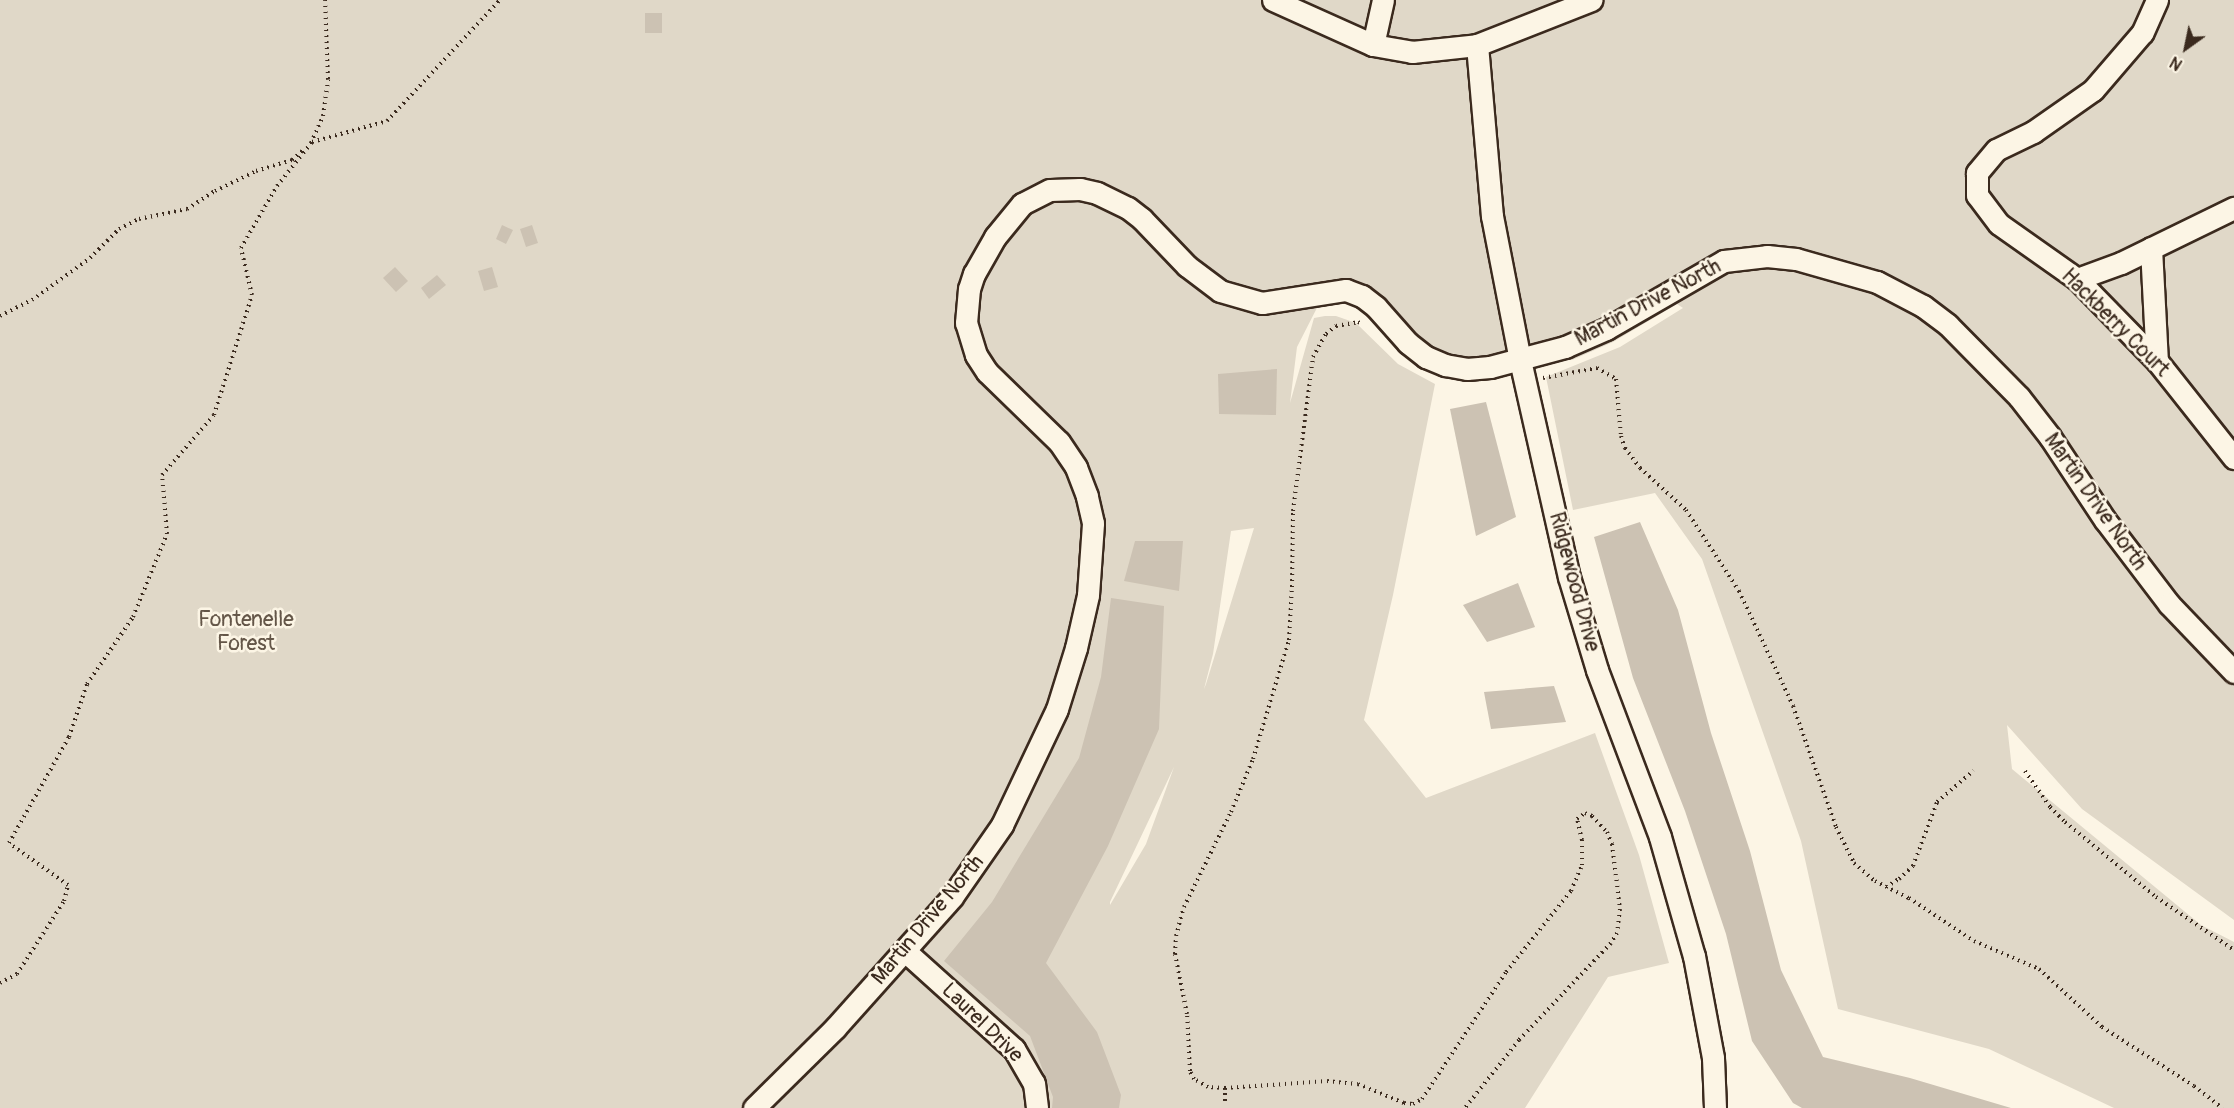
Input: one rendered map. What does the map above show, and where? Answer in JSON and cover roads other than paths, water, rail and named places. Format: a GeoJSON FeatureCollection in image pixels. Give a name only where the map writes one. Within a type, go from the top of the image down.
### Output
{"type":"FeatureCollection","features":[{"type":"Feature","properties":{"kind":"street"},"geometry":{"type":"LineString","coordinates":[[1273,0],[1372,45],[1412,52],[1477,45],[1590,0]]}},
{"type":"Feature","properties":{"kind":"street"},"geometry":{"type":"LineString","coordinates":[[1372,45],[1383,0]]}},
{"type":"Feature","properties":{"kind":"street","name":"Hackberry Court"},"geometry":{"type":"LineString","coordinates":[[2157,0],[2142,33],[2093,90],[2033,132],[1996,150],[1977,173],[1977,195],[1999,224],[2077,279],[2157,361],[2234,458]]}},
{"type":"Feature","properties":{"kind":"street","name":"Ridgewood Drive"},"geometry":{"type":"LineString","coordinates":[[1477,45],[1492,216],[1520,360],[1569,577],[1597,669],[1660,837],[1691,945],[1713,1058],[1715,1108]]}},
{"type":"Feature","properties":{"kind":"street","name":"Martin Drive North"},"geometry":{"type":"LineString","coordinates":[[754,1108],[819,1045],[952,897],[980,859],[1022,788],[1057,709],[1076,648],[1088,595],[1093,523],[1076,467],[1059,442],[987,372],[976,355],[966,323],[966,307],[974,274],[995,237],[1022,204],[1050,190],[1065,188],[1097,193],[1128,208],[1142,219],[1187,266],[1220,291],[1262,303],[1346,290],[1362,296],[1408,343],[1426,357],[1445,365],[1467,369],[1520,360],[1565,347],[1606,330],[1724,261],[1767,256],[1796,259],[1877,282],[1923,306],[1948,326],[2019,397],[2050,438],[2105,520],[2169,604],[2234,672]]}},
{"type":"Feature","properties":{"kind":"street"},"geometry":{"type":"LineString","coordinates":[[2077,279],[2151,248],[2234,208]]}},
{"type":"Feature","properties":{"kind":"street"},"geometry":{"type":"LineString","coordinates":[[2151,248],[2157,361]]}},
{"type":"Feature","properties":{"kind":"street","name":"Laurel Drive"},"geometry":{"type":"LineString","coordinates":[[905,951],[1014,1049],[1034,1083],[1037,1108]]}},
{"type":"Feature","properties":{"kind":"park label","name":"Fontenelle Forest"},"geometry":{"type":"Point","coordinates":[246,632]}}]}
